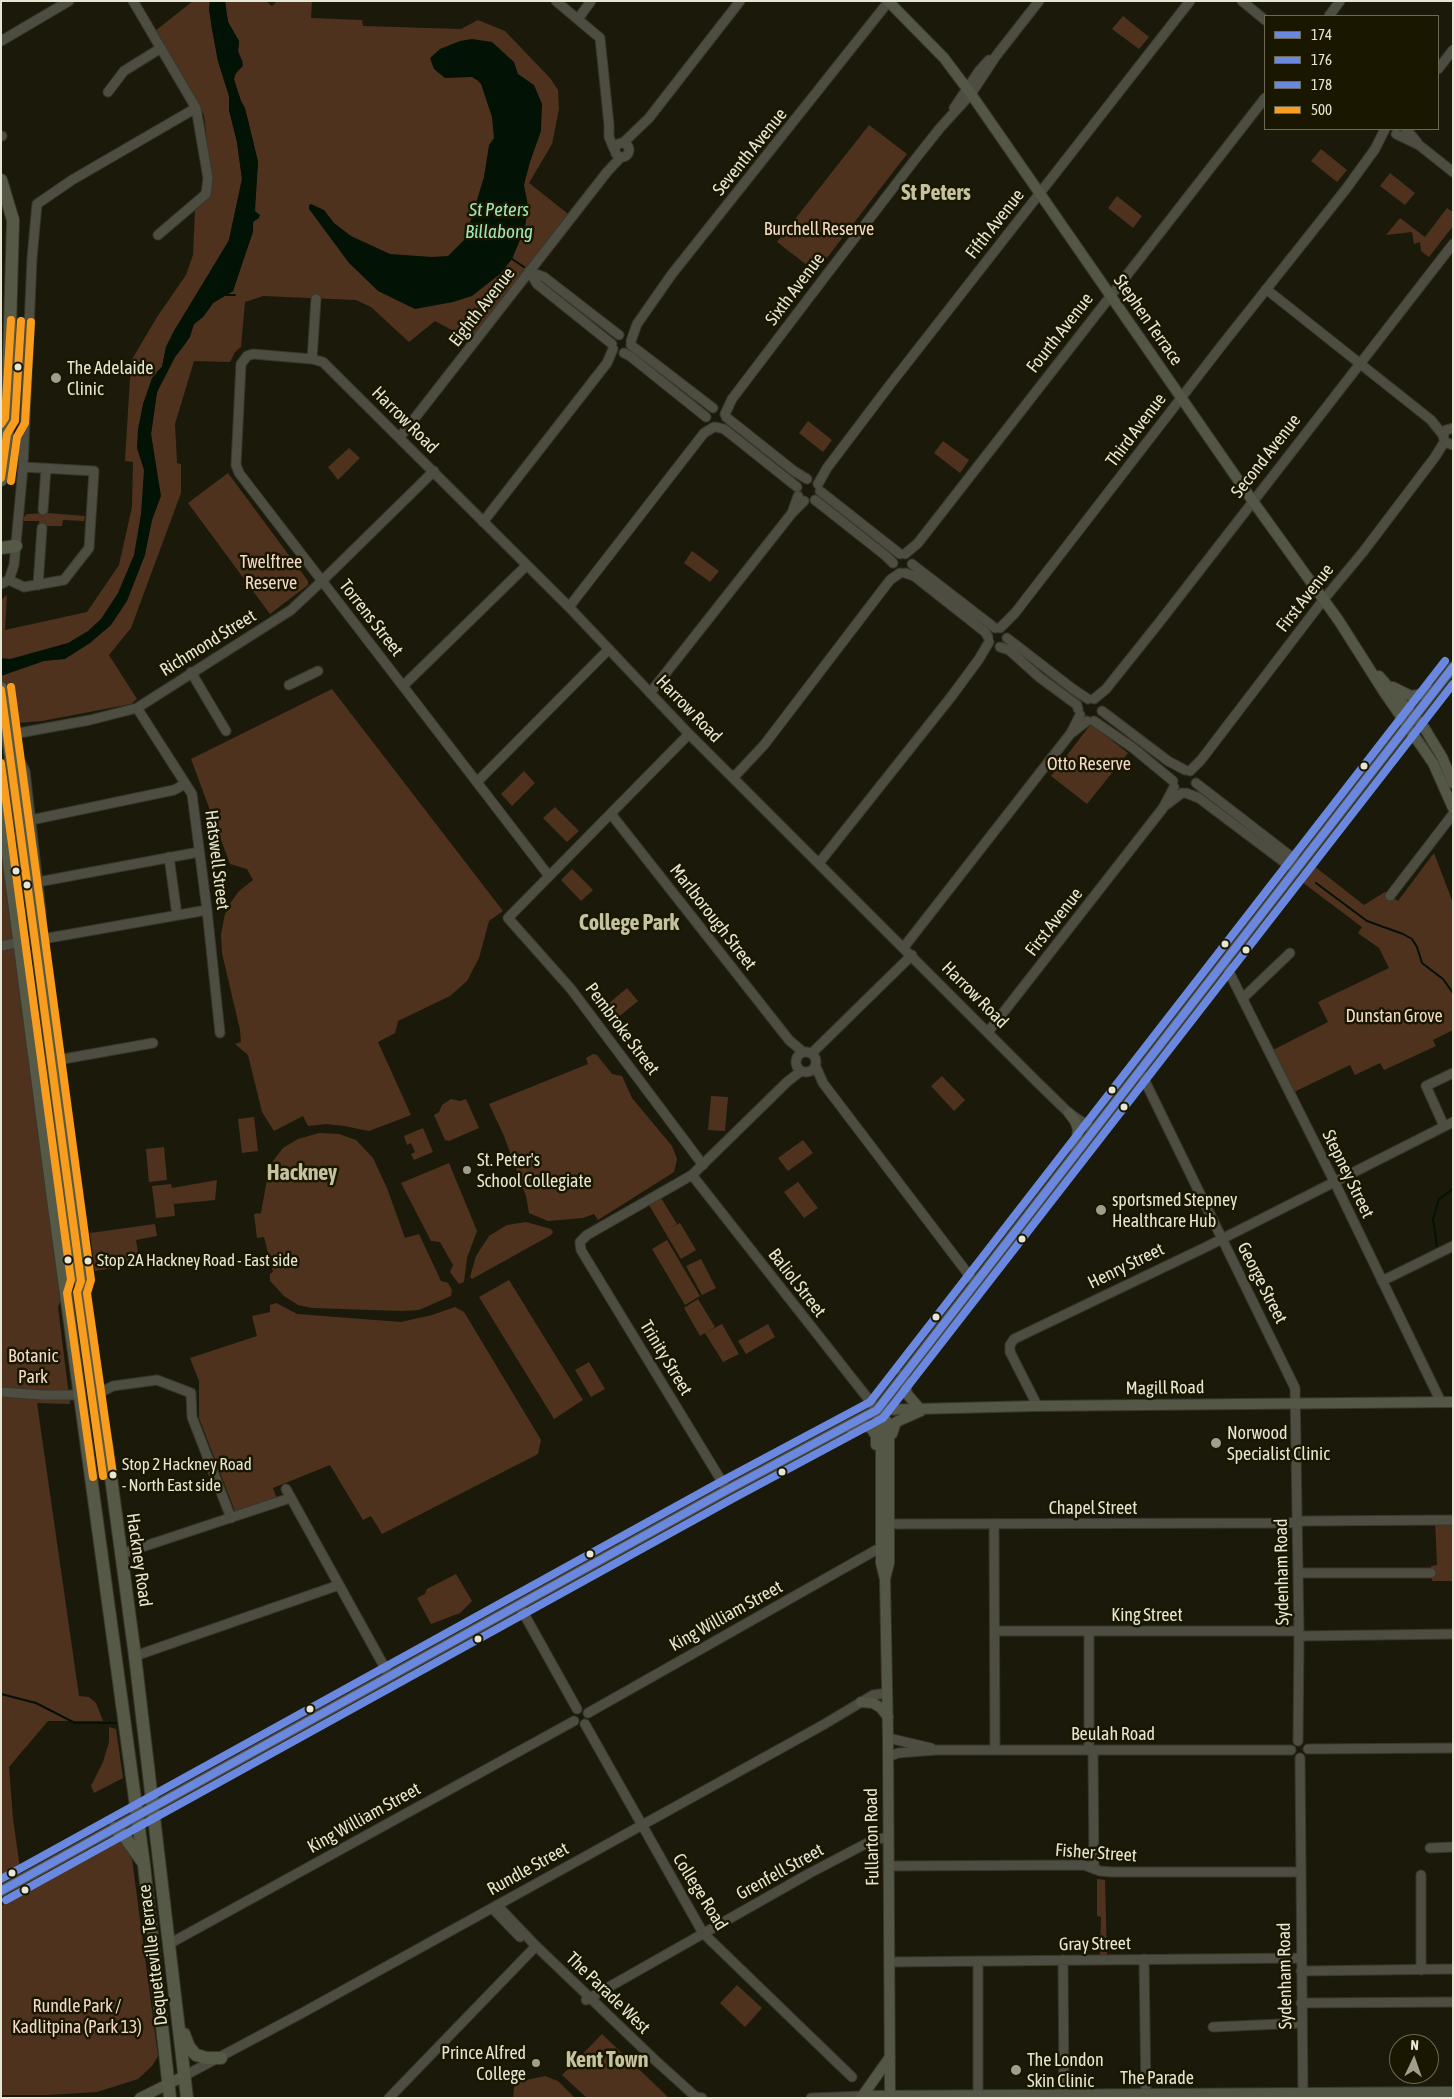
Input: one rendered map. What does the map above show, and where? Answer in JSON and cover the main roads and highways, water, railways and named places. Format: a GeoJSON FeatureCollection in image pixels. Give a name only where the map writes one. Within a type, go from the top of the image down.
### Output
{"type":"FeatureCollection","features":[{"type":"Feature","properties":{"kind":"highway"},"geometry":{"type":"LineString","coordinates":[[1,180],[13,220],[7,434],[1,480]]}},
{"type":"Feature","properties":{"kind":"highway"},"geometry":{"type":"LineString","coordinates":[[1,548],[16,546]]}},
{"type":"Feature","properties":{"kind":"highway","name":"Hackney Road"},"geometry":{"type":"LineString","coordinates":[[1,688],[8,735],[6,754],[40,939],[52,1061],[81,1281],[97,1394],[107,1448],[135,1656],[152,1808]]}},
{"type":"Feature","properties":{"kind":"highway","name":"Hackney Road"},"geometry":{"type":"LineString","coordinates":[[1,780],[9,856],[79,1395],[138,1816]]}},
{"type":"Feature","properties":{"kind":"highway"},"geometry":{"type":"LineString","coordinates":[[9,856],[25,854]]}},
{"type":"Feature","properties":{"kind":"highway"},"geometry":{"type":"LineString","coordinates":[[39,1088],[52,1061]]}},
{"type":"Feature","properties":{"kind":"highway"},"geometry":{"type":"LineString","coordinates":[[79,1395],[84,1393],[86,1389],[76,1302],[81,1281]]}},
{"type":"Feature","properties":{"kind":"highway"},"geometry":{"type":"LineString","coordinates":[[121,1692],[126,1690],[136,1675]]}},
{"type":"Feature","properties":{"kind":"highway","name":"Dequetteville Terrace"},"geometry":{"type":"LineString","coordinates":[[152,1808],[187,2098]]}},
{"type":"Feature","properties":{"kind":"highway","name":"Dequetteville Terrace"},"geometry":{"type":"LineString","coordinates":[[138,1816],[169,2091]]}},
{"type":"Feature","properties":{"kind":"highway"},"geometry":{"type":"LineString","coordinates":[[115,1828],[125,1837],[144,1865]]}},
{"type":"Feature","properties":{"kind":"highway"},"geometry":{"type":"LineString","coordinates":[[153,1947],[169,1944]]}},
{"type":"Feature","properties":{"kind":"highway"},"geometry":{"type":"LineString","coordinates":[[178,2017],[189,2047],[196,2055],[206,2058],[221,2058]]}},
{"type":"Feature","properties":{"kind":"main road","name":"Stephen Terrace"},"geometry":{"type":"LineString","coordinates":[[889,2],[944,58],[969,91],[1370,667],[1384,692],[1433,763],[1453,808]]}},
{"type":"Feature","properties":{"kind":"main road","name":"Stephen Terrace"},"geometry":{"type":"LineString","coordinates":[[1370,667],[1415,717],[1442,757],[1453,783]]}},
{"type":"Feature","properties":{"kind":"main road"},"geometry":{"type":"LineString","coordinates":[[1,1892],[727,1490],[877,1410],[1453,667]]}},
{"type":"Feature","properties":{"kind":"main road"},"geometry":{"type":"LineString","coordinates":[[1387,684],[1411,696],[1424,694],[1436,689]]}},
{"type":"Feature","properties":{"kind":"main road"},"geometry":{"type":"LineString","coordinates":[[1069,1113],[1078,1129],[1076,1153]]}},
{"type":"Feature","properties":{"kind":"main road"},"geometry":{"type":"LineString","coordinates":[[903,1375],[907,1394],[919,1408]]}},
{"type":"Feature","properties":{"kind":"main road","name":"Magill Road"},"geometry":{"type":"LineString","coordinates":[[877,1410],[1037,1406],[1453,1402]]}},
{"type":"Feature","properties":{"kind":"main road"},"geometry":{"type":"LineString","coordinates":[[889,1443],[896,1422],[934,1408]]}},
{"type":"Feature","properties":{"kind":"main road","name":"Fullarton Road"},"geometry":{"type":"LineString","coordinates":[[877,1410],[889,1424],[889,1563],[885,1579]]}},
{"type":"Feature","properties":{"kind":"main road","name":"Fullarton Road"},"geometry":{"type":"LineString","coordinates":[[877,1410],[881,1426],[881,1564],[885,1579],[888,1717],[890,2096]]}},
{"type":"Feature","properties":{"kind":"main road"},"geometry":{"type":"LineString","coordinates":[[837,1431],[862,1425],[871,1428],[876,1436],[881,1474]]}},
{"type":"Feature","properties":{"kind":"main road"},"geometry":{"type":"LineString","coordinates":[[881,1547],[884,1542],[886,1525],[889,1524]]}},
{"type":"Feature","properties":{"kind":"main road"},"geometry":{"type":"LineString","coordinates":[[862,1702],[873,1703],[881,1708],[888,1717]]}},
{"type":"Feature","properties":{"kind":"main road"},"geometry":{"type":"LineString","coordinates":[[862,2097],[890,2056]]}},
{"type":"Feature","properties":{"kind":"main road"},"geometry":{"type":"LineString","coordinates":[[140,2098],[169,2091],[184,2076]]}},
{"type":"Feature","properties":{"kind":"main road","name":"The Parade"},"geometry":{"type":"LineString","coordinates":[[862,2097],[1403,2095],[1453,2092]]}},
{"type":"Feature","properties":{"kind":"water"},"geometry":{"type":"Polygon","coordinates":[[[210,1],[225,1],[228,22],[239,41],[238,51],[243,66],[236,72],[234,79],[245,108],[258,162],[255,211],[260,215],[253,222],[253,232],[233,291],[213,303],[203,317],[194,324],[190,337],[175,357],[157,392],[151,434],[161,496],[152,520],[145,555],[127,601],[111,625],[90,643],[65,659],[44,661],[1,676],[1,658],[10,659],[68,643],[88,631],[101,619],[118,593],[134,555],[141,514],[144,470],[137,448],[138,429],[143,404],[152,378],[162,367],[166,347],[174,331],[229,240],[242,179],[237,142],[229,110],[229,96],[218,61],[212,29],[209,9],[210,1]]]}},
{"type":"Feature","properties":{"kind":"water","name":"St Peters Billabong"},"geometry":{"type":"Polygon","coordinates":[[[472,39],[492,42],[514,62],[518,74],[534,85],[542,104],[541,131],[524,185],[528,206],[525,228],[512,259],[500,274],[472,296],[453,302],[415,309],[378,291],[349,263],[309,209],[309,205],[311,204],[324,210],[334,223],[351,236],[390,254],[432,257],[448,256],[465,239],[484,177],[489,145],[494,138],[492,117],[481,84],[477,80],[472,77],[445,78],[434,69],[430,58],[440,49],[460,41],[472,39]]]}},
{"type":"Feature","properties":{"kind":"waterway"},"geometry":{"type":"LineString","coordinates":[[512,259],[524,267]]}},
{"type":"Feature","properties":{"kind":"waterway"},"geometry":{"type":"LineString","coordinates":[[225,295],[235,295]]}},
{"type":"Feature","properties":{"kind":"waterway"},"geometry":{"type":"LineString","coordinates":[[1316,883],[1367,921],[1412,939],[1417,947],[1422,963],[1443,979],[1453,993]]}},
{"type":"Feature","properties":{"kind":"waterway"},"geometry":{"type":"LineString","coordinates":[[1437,1246],[1433,1219],[1439,1199],[1453,1189]]}},
{"type":"Feature","properties":{"kind":"waterway"},"geometry":{"type":"LineString","coordinates":[[1,1694],[36,1703],[75,1723],[116,1723]]}},
{"type":"Feature","properties":{"kind":"place","name":"The Adelaide Clinic"},"geometry":{"type":"Point","coordinates":[56,378]}},
{"type":"Feature","properties":{"kind":"place","name":"St. Peter's School Collegiate"},"geometry":{"type":"Point","coordinates":[467,1170]}},
{"type":"Feature","properties":{"kind":"place","name":"sportsmed Stepney Healthcare Hub"},"geometry":{"type":"Point","coordinates":[1101,1210]}},
{"type":"Feature","properties":{"kind":"place","name":"Stop 2A Hackney Road - East side"},"geometry":{"type":"Point","coordinates":[88,1261]}},
{"type":"Feature","properties":{"kind":"place","name":"Norwood Specialist Clinic"},"geometry":{"type":"Point","coordinates":[1216,1443]}},
{"type":"Feature","properties":{"kind":"place","name":"Stop 2 Hackney Road - North East side"},"geometry":{"type":"Point","coordinates":[113,1475]}},
{"type":"Feature","properties":{"kind":"place","name":"Prince Alfred College"},"geometry":{"type":"Point","coordinates":[536,2063]}},
{"type":"Feature","properties":{"kind":"place","name":"The London Skin Clinic"},"geometry":{"type":"Point","coordinates":[1016,2070]}},
{"type":"Feature","properties":{"kind":"district","name":"St Peters"},"geometry":{"type":"Point","coordinates":[936,193]}},
{"type":"Feature","properties":{"kind":"district","name":"College Park"},"geometry":{"type":"Point","coordinates":[629,923]}},
{"type":"Feature","properties":{"kind":"district","name":"Hackney"},"geometry":{"type":"Point","coordinates":[302,1173]}},
{"type":"Feature","properties":{"kind":"district","name":"Kent Town"},"geometry":{"type":"Point","coordinates":[607,2060]}},
{"type":"Feature","properties":{"kind":"park label","name":"Burchell Reserve"},"geometry":{"type":"Point","coordinates":[819,229]}},
{"type":"Feature","properties":{"kind":"park label","name":"Twelftree Reserve"},"geometry":{"type":"Point","coordinates":[271,572]}},
{"type":"Feature","properties":{"kind":"park label","name":"Otto Reserve"},"geometry":{"type":"Point","coordinates":[1089,764]}},
{"type":"Feature","properties":{"kind":"park label","name":"Dunstan Grove"},"geometry":{"type":"Point","coordinates":[1394,1016]}},
{"type":"Feature","properties":{"kind":"park label","name":"Botanic Park"},"geometry":{"type":"Point","coordinates":[33,1366]}},
{"type":"Feature","properties":{"kind":"park label","name":"Rundle Park / Kadlitpina (Park 13)"},"geometry":{"type":"Point","coordinates":[77,2016]}}]}
